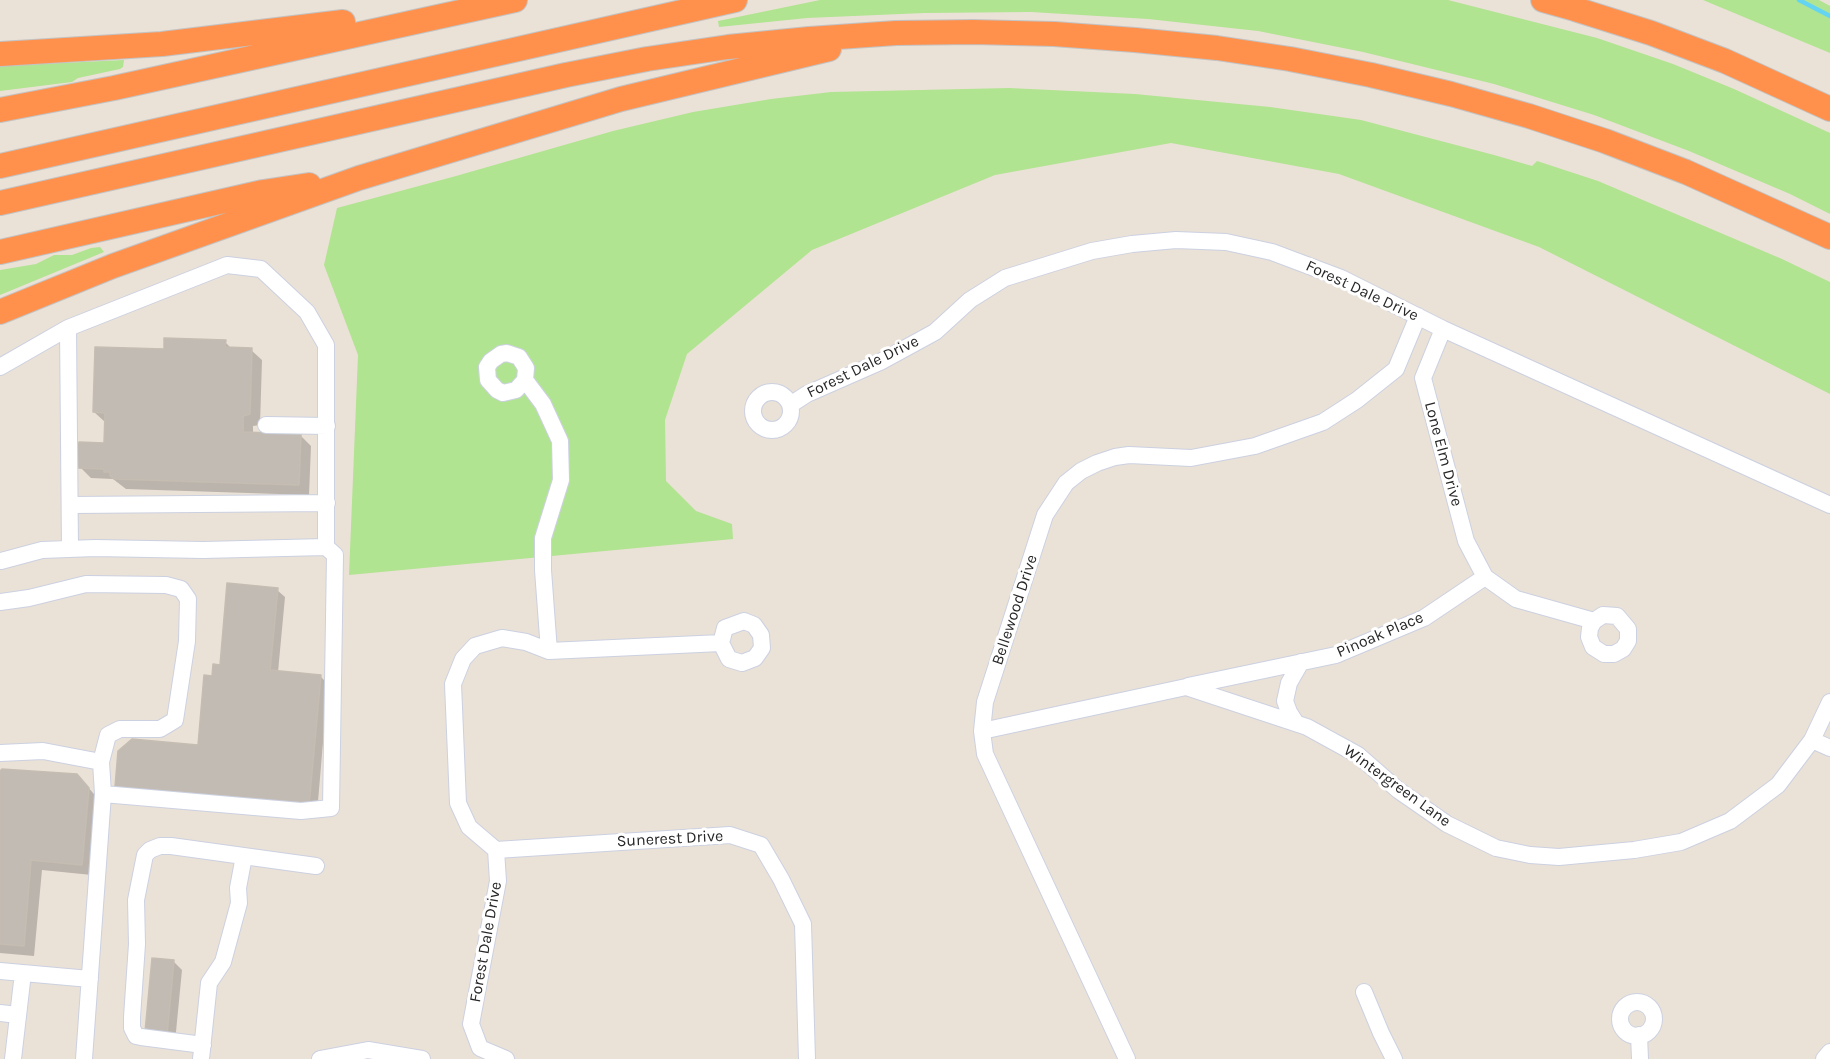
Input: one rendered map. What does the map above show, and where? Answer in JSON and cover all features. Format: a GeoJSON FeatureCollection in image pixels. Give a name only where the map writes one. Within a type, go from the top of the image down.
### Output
{"type":"FeatureCollection","features":[{"type":"Feature","properties":{"kind":"highway"},"geometry":{"type":"LineString","coordinates":[[0,166],[735,0]]}},
{"type":"Feature","properties":{"kind":"highway"},"geometry":{"type":"LineString","coordinates":[[1543,0],[1651,33],[1725,61],[1830,109]]}},
{"type":"Feature","properties":{"kind":"highway"},"geometry":{"type":"LineString","coordinates":[[0,54],[162,44],[503,2]]}},
{"type":"Feature","properties":{"kind":"highway"},"geometry":{"type":"LineString","coordinates":[[0,110],[114,88],[503,2]]}},
{"type":"Feature","properties":{"kind":"highway"},"geometry":{"type":"LineString","coordinates":[[0,203],[554,77],[612,66],[728,47],[809,39],[896,33],[973,32],[1054,34],[1227,50],[1290,59],[1451,94],[1605,141],[1686,172],[1830,237]]}},
{"type":"Feature","properties":{"kind":"highway"},"geometry":{"type":"LineString","coordinates":[[0,312],[113,266],[359,178],[621,99],[896,33]]}},
{"type":"Feature","properties":{"kind":"highway"},"geometry":{"type":"LineString","coordinates":[[0,252],[263,192],[359,178]]}},
{"type":"Feature","properties":{"kind":"street","name":"Forest Dale Drive"},"geometry":{"type":"LineString","coordinates":[[790,405],[807,394],[880,362],[934,332],[970,300],[1005,278],[1092,250],[1176,240],[1226,242],[1272,252],[1341,278],[1443,329],[1830,505]]}},
{"type":"Feature","properties":{"kind":"street"},"geometry":{"type":"LineString","coordinates":[[0,367],[68,328],[227,265],[261,269],[307,312],[326,345],[326,547]]}},
{"type":"Feature","properties":{"kind":"street","name":"Bellewood Drive"},"geometry":{"type":"LineString","coordinates":[[1127,1059],[985,754],[982,731],[985,702],[1045,515],[1066,483],[1081,471],[1114,457],[1129,455],[1191,458],[1255,446],[1323,422],[1357,400],[1396,369],[1418,316]]}},
{"type":"Feature","properties":{"kind":"street"},"geometry":{"type":"LineString","coordinates":[[68,328],[70,549]]}},
{"type":"Feature","properties":{"kind":"street","name":"Lone Elm Drive"},"geometry":{"type":"LineString","coordinates":[[1443,329],[1424,378],[1466,541],[1485,577]]}},
{"type":"Feature","properties":{"kind":"street"},"geometry":{"type":"LineString","coordinates":[[1386,377],[1404,373],[1416,378],[1426,388]]}},
{"type":"Feature","properties":{"kind":"street"},"geometry":{"type":"LineString","coordinates":[[525,380],[543,404],[560,441],[561,480],[543,538],[549,651]]}},
{"type":"Feature","properties":{"kind":"street"},"geometry":{"type":"LineString","coordinates":[[266,425],[327,426]]}},
{"type":"Feature","properties":{"kind":"street"},"geometry":{"type":"LineString","coordinates":[[70,505],[327,503]]}},
{"type":"Feature","properties":{"kind":"street"},"geometry":{"type":"LineString","coordinates":[[0,565],[42,550],[70,549],[203,550],[326,547],[335,555],[331,808],[301,811],[103,794]]}},
{"type":"Feature","properties":{"kind":"street"},"geometry":{"type":"LineString","coordinates":[[1485,577],[1516,599],[1594,621]]}},
{"type":"Feature","properties":{"kind":"street","name":"Pinoak Place"},"geometry":{"type":"LineString","coordinates":[[1186,687],[1336,655],[1424,618],[1485,577]]}},
{"type":"Feature","properties":{"kind":"street"},"geometry":{"type":"LineString","coordinates":[[0,602],[29,598],[86,584],[166,585],[181,589],[188,598],[187,641],[175,720],[160,729],[120,729],[108,735],[102,762],[103,794],[84,1059]]}},
{"type":"Feature","properties":{"kind":"street"},"geometry":{"type":"LineString","coordinates":[[496,850],[469,827],[458,803],[453,684],[463,659],[475,646],[502,638],[526,642],[549,651],[721,643]]}},
{"type":"Feature","properties":{"kind":"street"},"geometry":{"type":"LineString","coordinates":[[1296,723],[1285,700],[1289,683],[1301,662]]}},
{"type":"Feature","properties":{"kind":"street"},"geometry":{"type":"LineString","coordinates":[[982,731],[1186,687]]}},
{"type":"Feature","properties":{"kind":"street","name":"Wintergreen Lane"},"geometry":{"type":"LineString","coordinates":[[1186,687],[1307,727],[1358,755],[1398,790],[1447,824],[1496,848],[1530,855],[1558,857],[1634,850],[1681,842],[1730,821],[1778,785],[1812,740],[1830,702]]}},
{"type":"Feature","properties":{"kind":"street"},"geometry":{"type":"LineString","coordinates":[[1812,740],[1830,748]]}},
{"type":"Feature","properties":{"kind":"street"},"geometry":{"type":"LineString","coordinates":[[0,753],[43,751],[102,762]]}},
{"type":"Feature","properties":{"kind":"street","name":"Sunerest Drive"},"geometry":{"type":"LineString","coordinates":[[496,850],[730,835],[761,845],[803,924],[807,1059]]}},
{"type":"Feature","properties":{"kind":"street"},"geometry":{"type":"LineString","coordinates":[[244,856],[238,888],[239,903],[223,962],[209,983],[202,1052],[135,1036],[132,1029],[132,1017],[137,944],[136,900],[145,855],[150,850],[160,846],[244,856],[316,866]]}},
{"type":"Feature","properties":{"kind":"street","name":"Forest Dale Drive"},"geometry":{"type":"LineString","coordinates":[[496,850],[498,881],[471,1024],[480,1048],[506,1059]]}},
{"type":"Feature","properties":{"kind":"street"},"geometry":{"type":"LineString","coordinates":[[0,971],[90,979]]}},
{"type":"Feature","properties":{"kind":"street"},"geometry":{"type":"LineString","coordinates":[[13,1059],[23,973]]}},
{"type":"Feature","properties":{"kind":"street"},"geometry":{"type":"LineString","coordinates":[[1364,992],[1394,1059]]}},
{"type":"Feature","properties":{"kind":"street"},"geometry":{"type":"LineString","coordinates":[[0,1013],[18,1015]]}},
{"type":"Feature","properties":{"kind":"street"},"geometry":{"type":"LineString","coordinates":[[1639,1035],[1640,1059]]}},
{"type":"Feature","properties":{"kind":"street"},"geometry":{"type":"LineString","coordinates":[[320,1059],[368,1050],[422,1059]]}},
{"type":"Feature","properties":{"kind":"street"},"geometry":{"type":"LineString","coordinates":[[1824,1059],[1830,1052]]}},
{"type":"Feature","properties":{"kind":"green space"},"geometry":{"type":"Polygon","coordinates":[[[820,0],[1448,0],[1597,38],[1673,64],[1830,133],[1830,214],[1790,194],[1689,151],[1594,115],[1494,84],[1363,52],[1258,31],[1148,19],[1031,12],[924,13],[807,18],[719,27],[718,21],[820,0]]]}},
{"type":"Feature","properties":{"kind":"green space"},"geometry":{"type":"Polygon","coordinates":[[[1703,0],[1819,0],[1830,6],[1830,53],[1703,0]]]}},
{"type":"Feature","properties":{"kind":"green space"},"geometry":{"type":"Polygon","coordinates":[[[124,60],[123,67],[120,69],[78,78],[72,82],[0,91],[0,66],[124,60]]]}},
{"type":"Feature","properties":{"kind":"green space"},"geometry":{"type":"Polygon","coordinates":[[[1009,88],[1135,94],[1270,107],[1361,120],[1532,166],[1537,161],[1598,181],[1782,259],[1830,282],[1830,394],[1539,247],[1339,174],[1171,143],[995,175],[812,250],[687,354],[665,420],[666,481],[696,511],[732,524],[733,539],[349,575],[358,355],[324,265],[337,208],[613,131],[693,112],[831,92],[1009,88]]]}},
{"type":"Feature","properties":{"kind":"green space"},"geometry":{"type":"Polygon","coordinates":[[[100,247],[104,252],[0,295],[0,270],[36,264],[54,255],[72,255],[100,247]]]}},
{"type":"Feature","properties":{"kind":"building"},"geometry":{"type":"Polygon","coordinates":[[[164,338],[226,340],[225,347],[252,348],[250,414],[243,416],[243,432],[301,434],[299,485],[114,479],[110,476],[110,472],[104,472],[104,469],[78,468],[75,453],[79,442],[104,443],[105,413],[93,412],[95,347],[164,349],[164,338]]]}},
{"type":"Feature","properties":{"kind":"building"},"geometry":{"type":"Polygon","coordinates":[[[227,583],[278,588],[270,670],[321,675],[309,805],[115,787],[118,751],[132,739],[198,745],[204,675],[212,676],[213,664],[220,665],[227,583]]]}},
{"type":"Feature","properties":{"kind":"building"},"geometry":{"type":"Polygon","coordinates":[[[2,769],[77,774],[89,788],[82,865],[31,860],[24,946],[0,944],[0,771],[2,769]]]}},
{"type":"Feature","properties":{"kind":"building"},"geometry":{"type":"Polygon","coordinates":[[[152,958],[174,960],[167,1035],[145,1032],[152,958]]]}},
{"type":"Feature","properties":{"kind":"waterway"},"geometry":{"type":"LineString","coordinates":[[1799,0],[1830,16]]}}]}
